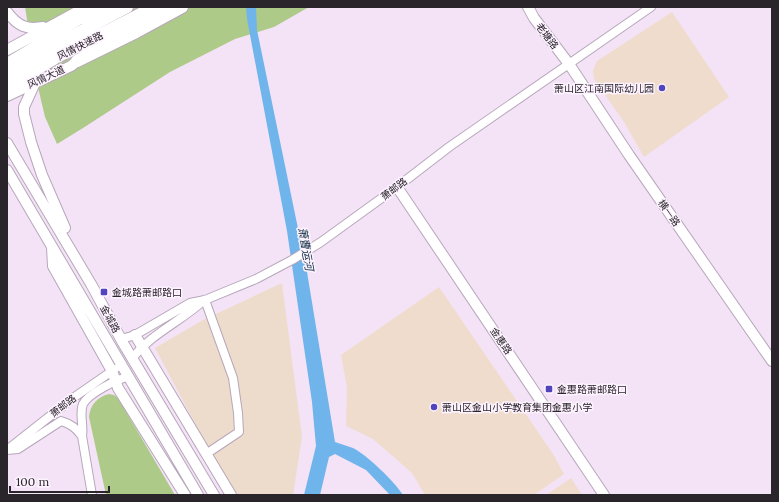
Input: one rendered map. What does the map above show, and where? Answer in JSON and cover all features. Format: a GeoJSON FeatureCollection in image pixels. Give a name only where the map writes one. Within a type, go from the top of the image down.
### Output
{"type":"FeatureCollection","features":[{"type":"Feature","properties":{"kind":"highway"},"geometry":{"type":"LineString","coordinates":[[84,13],[100,7]]}},
{"type":"Feature","properties":{"kind":"highway","name":"风情快速路"},"geometry":{"type":"LineString","coordinates":[[7,73],[44,51],[127,7]]}},
{"type":"Feature","properties":{"kind":"highway","name":"风情快速路"},"geometry":{"type":"LineString","coordinates":[[7,87],[55,58],[154,7]]}},
{"type":"Feature","properties":{"kind":"highway"},"geometry":{"type":"LineString","coordinates":[[77,61],[182,7]]}},
{"type":"Feature","properties":{"kind":"main road"},"geometry":{"type":"LineString","coordinates":[[7,50],[49,27],[84,13],[112,7]]}},
{"type":"Feature","properties":{"kind":"main road","name":"风情大道"},"geometry":{"type":"LineString","coordinates":[[7,96],[71,66],[101,42],[166,7]]}},
{"type":"Feature","properties":{"kind":"main road","name":"老塘路"},"geometry":{"type":"LineString","coordinates":[[528,7],[534,18],[569,64]]}},
{"type":"Feature","properties":{"kind":"main road"},"geometry":{"type":"LineString","coordinates":[[7,12],[18,23],[26,28],[34,29],[49,27]]}},
{"type":"Feature","properties":{"kind":"main road"},"geometry":{"type":"LineString","coordinates":[[7,63],[84,13]]}},
{"type":"Feature","properties":{"kind":"main road","name":"横一路"},"geometry":{"type":"LineString","coordinates":[[569,64],[629,155],[772,361]]}},
{"type":"Feature","properties":{"kind":"main road"},"geometry":{"type":"LineString","coordinates":[[35,83],[24,107],[31,142],[42,175],[57,211],[91,284]]}},
{"type":"Feature","properties":{"kind":"main road","name":"金城路"},"geometry":{"type":"LineString","coordinates":[[7,143],[91,284],[119,337],[214,495]]}},
{"type":"Feature","properties":{"kind":"main road","name":"金城路"},"geometry":{"type":"LineString","coordinates":[[7,170],[198,495]]}},
{"type":"Feature","properties":{"kind":"main road"},"geometry":{"type":"LineString","coordinates":[[7,178],[16,185]]}},
{"type":"Feature","properties":{"kind":"main road","name":"金惠路"},"geometry":{"type":"LineString","coordinates":[[397,187],[604,495]]}},
{"type":"Feature","properties":{"kind":"main road"},"geometry":{"type":"LineString","coordinates":[[52,245],[53,266],[113,376],[118,388],[185,495]]}},
{"type":"Feature","properties":{"kind":"main road","name":"金城路"},"geometry":{"type":"LineString","coordinates":[[135,335],[231,495]]}},
{"type":"Feature","properties":{"kind":"main road"},"geometry":{"type":"LineString","coordinates":[[221,477],[225,495]]}},
{"type":"Feature","properties":{"kind":"street","name":"萧邮路"},"geometry":{"type":"LineString","coordinates":[[119,337],[126,338],[135,335],[190,303],[205,300],[256,279],[292,260],[397,187],[449,147],[651,7]]}},
{"type":"Feature","properties":{"kind":"street"},"geometry":{"type":"LineString","coordinates":[[132,359],[142,347],[205,300],[233,378],[239,432],[206,454]]}},
{"type":"Feature","properties":{"kind":"street","name":"萧邮路"},"geometry":{"type":"LineString","coordinates":[[7,450],[73,398],[113,376],[122,364]]}},
{"type":"Feature","properties":{"kind":"street"},"geometry":{"type":"LineString","coordinates":[[92,495],[82,436],[82,410],[84,403],[103,387],[113,376],[129,377]]}},
{"type":"Feature","properties":{"kind":"street"},"geometry":{"type":"LineString","coordinates":[[7,450],[18,449],[61,421],[69,423],[75,427],[82,436]]}},
{"type":"Feature","properties":{"kind":"shaded area","name":"萧山区江南国际幼儿园"},"geometry":{"type":"Polygon","coordinates":[[[672,12],[729,97],[644,157],[624,122],[594,79],[593,70],[597,61],[672,12]]]}},
{"type":"Feature","properties":{"kind":"shaded area"},"geometry":{"type":"Polygon","coordinates":[[[282,283],[302,437],[293,495],[233,495],[155,348],[203,320],[282,283]]]}},
{"type":"Feature","properties":{"kind":"shaded area","name":"萧山区金山小学教育集团金惠小学"},"geometry":{"type":"Polygon","coordinates":[[[439,287],[553,454],[564,474],[534,495],[425,495],[412,473],[373,439],[346,426],[347,388],[341,355],[439,287]]]}},
{"type":"Feature","properties":{"kind":"shaded area"},"geometry":{"type":"Polygon","coordinates":[[[571,478],[582,495],[546,495],[571,478]]]}},
{"type":"Feature","properties":{"kind":"green space"},"geometry":{"type":"Polygon","coordinates":[[[25,7],[309,7],[274,27],[235,39],[170,72],[57,144],[45,117],[37,83],[25,7]]]}},
{"type":"Feature","properties":{"kind":"green space"},"geometry":{"type":"Polygon","coordinates":[[[109,394],[118,398],[175,495],[106,495],[89,417],[95,402],[101,397],[109,394]]]}},
{"type":"Feature","properties":{"kind":"water"},"geometry":{"type":"Polygon","coordinates":[[[246,7],[256,7],[257,30],[307,272],[335,442],[359,451],[387,476],[403,495],[390,495],[366,470],[335,454],[329,457],[320,495],[304,495],[316,446],[312,402],[287,231],[246,7]]]}},
{"type":"Feature","properties":{"kind":"place","name":"萧山区江南国际幼儿园"},"geometry":{"type":"Point","coordinates":[662,88]}},
{"type":"Feature","properties":{"kind":"place","name":"金城路萧邮路口"},"geometry":{"type":"Point","coordinates":[104,292]}},
{"type":"Feature","properties":{"kind":"place","name":"金惠路萧邮路口"},"geometry":{"type":"Point","coordinates":[549,389]}},
{"type":"Feature","properties":{"kind":"place","name":"萧山区金山小学教育集团金惠小学"},"geometry":{"type":"Point","coordinates":[434,407]}},
{"type":"Feature","properties":{"kind":"water label","name":"萧曹运河"},"geometry":{"type":"Point","coordinates":[306,249]}}]}
